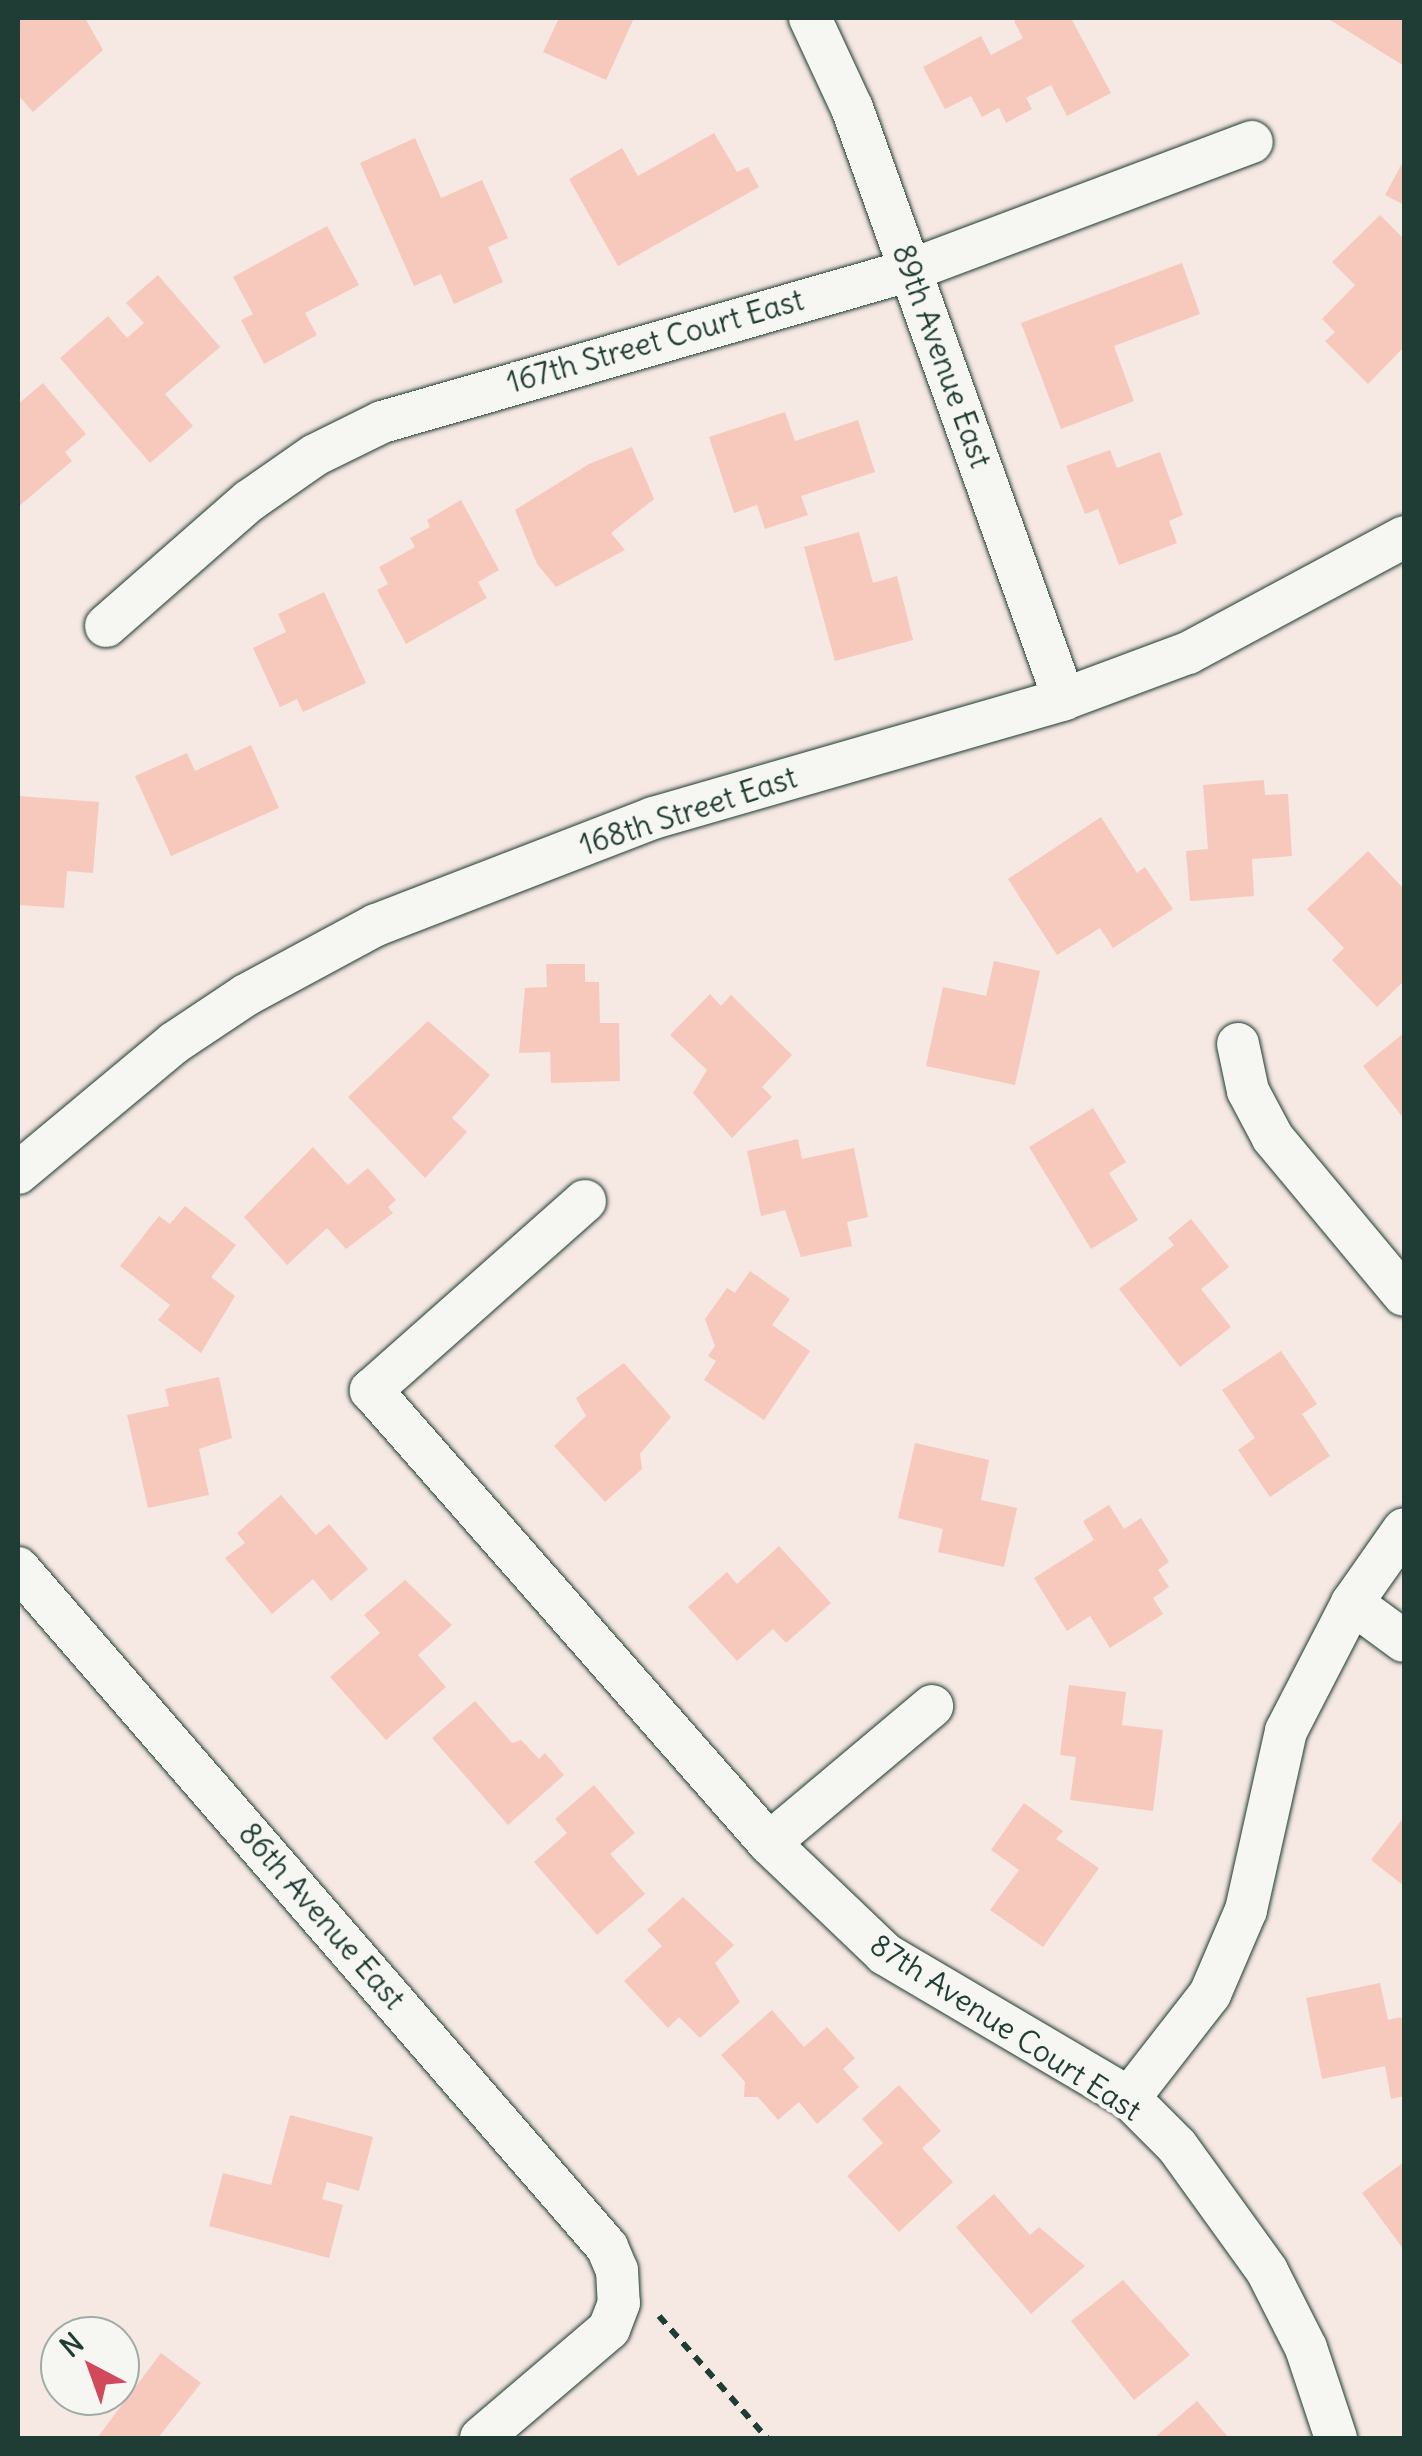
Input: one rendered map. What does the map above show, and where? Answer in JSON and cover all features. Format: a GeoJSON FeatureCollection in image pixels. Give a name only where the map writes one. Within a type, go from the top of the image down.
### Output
{"type":"FeatureCollection","features":[{"type":"Feature","properties":{"kind":"street","name":"89th Avenue East"},"geometry":{"type":"LineString","coordinates":[[810,18],[852,108],[1064,699]]}},
{"type":"Feature","properties":{"kind":"street","name":"167th Street Court East"},"geometry":{"type":"LineString","coordinates":[[106,626],[249,501],[316,455],[382,422],[911,270],[1252,142]]}},
{"type":"Feature","properties":{"kind":"street","name":"168th Street East"},"geometry":{"type":"LineString","coordinates":[[18,1173],[174,1043],[246,995],[376,925],[653,818],[1064,699],[1188,653],[1404,537]]}},
{"type":"Feature","properties":{"kind":"street"},"geometry":{"type":"LineString","coordinates":[[1238,1044],[1248,1091],[1274,1138],[1404,1295]]}},
{"type":"Feature","properties":{"kind":"street","name":"87th Avenue Court East"},"geometry":{"type":"LineString","coordinates":[[585,1201],[371,1390],[769,1843],[884,1954],[1129,2098],[1176,2146],[1267,2270],[1306,2348],[1336,2438]]}},
{"type":"Feature","properties":{"kind":"street"},"geometry":{"type":"LineString","coordinates":[[1129,2098],[1210,1994],[1246,1910],[1286,1731],[1352,1603],[1404,1530]]}},
{"type":"Feature","properties":{"kind":"street","name":"86th Avenue East"},"geometry":{"type":"LineString","coordinates":[[18,1568],[592,2226],[618,2286]]}},
{"type":"Feature","properties":{"kind":"street"},"geometry":{"type":"LineString","coordinates":[[1352,1603],[1404,1641]]}},
{"type":"Feature","properties":{"kind":"street"},"geometry":{"type":"LineString","coordinates":[[769,1843],[932,1706]]}},
{"type":"Feature","properties":{"kind":"street"},"geometry":{"type":"LineString","coordinates":[[481,2438],[610,2329],[618,2286]]}},
{"type":"Feature","properties":{"kind":"path"},"geometry":{"type":"LineString","coordinates":[[618,2286],[768,2438]]}},
{"type":"Feature","properties":{"kind":"building"},"geometry":{"type":"Polygon","coordinates":[[[23,18],[85,18],[103,50],[33,112],[18,95],[18,22],[23,18]]]}},
{"type":"Feature","properties":{"kind":"building"},"geometry":{"type":"Polygon","coordinates":[[[559,18],[634,18],[606,80],[543,52],[559,18]]]}},
{"type":"Feature","properties":{"kind":"building"},"geometry":{"type":"Polygon","coordinates":[[[1071,18],[1111,93],[1067,116],[1051,85],[1026,98],[1032,109],[1006,123],[999,108],[982,117],[971,96],[945,109],[923,67],[981,36],[991,55],[1023,38],[1014,21],[1071,18]]]}},
{"type":"Feature","properties":{"kind":"building"},"geometry":{"type":"Polygon","coordinates":[[[1327,18],[1404,18],[1404,66],[1327,18]]]}},
{"type":"Feature","properties":{"kind":"building"},"geometry":{"type":"Polygon","coordinates":[[[714,133],[737,172],[748,167],[759,187],[618,266],[569,179],[622,148],[638,176],[714,133]]]}},
{"type":"Feature","properties":{"kind":"building"},"geometry":{"type":"Polygon","coordinates":[[[415,138],[441,198],[482,180],[508,238],[488,247],[503,282],[454,304],[441,274],[414,286],[360,163],[415,138]]]}},
{"type":"Feature","properties":{"kind":"building"},"geometry":{"type":"Polygon","coordinates":[[[1404,160],[1404,205],[1385,195],[1404,160]]]}},
{"type":"Feature","properties":{"kind":"building"},"geometry":{"type":"Polygon","coordinates":[[[1380,215],[1404,239],[1404,347],[1368,384],[1325,341],[1335,332],[1322,319],[1355,285],[1332,262],[1380,215]]]}},
{"type":"Feature","properties":{"kind":"building"},"geometry":{"type":"Polygon","coordinates":[[[327,226],[359,285],[305,313],[317,335],[264,364],[241,320],[253,314],[233,277],[327,226]]]}},
{"type":"Feature","properties":{"kind":"building"},"geometry":{"type":"Polygon","coordinates":[[[1182,263],[1200,314],[1114,346],[1134,401],[1061,429],[1021,323],[1182,263]]]}},
{"type":"Feature","properties":{"kind":"building"},"geometry":{"type":"Polygon","coordinates":[[[158,275],[220,347],[165,394],[193,426],[150,463],[60,358],[108,316],[127,338],[144,323],[126,303],[158,275]]]}},
{"type":"Feature","properties":{"kind":"building"},"geometry":{"type":"Polygon","coordinates":[[[43,383],[86,434],[65,452],[72,461],[18,507],[18,404],[43,383]]]}},
{"type":"Feature","properties":{"kind":"building"},"geometry":{"type":"Polygon","coordinates":[[[785,412],[795,441],[858,420],[875,472],[801,496],[808,515],[765,529],[757,505],[734,513],[709,437],[785,412]]]}},
{"type":"Feature","properties":{"kind":"building"},"geometry":{"type":"Polygon","coordinates":[[[632,447],[654,499],[611,533],[625,550],[556,587],[537,564],[515,510],[589,464],[632,447]]]}},
{"type":"Feature","properties":{"kind":"building"},"geometry":{"type":"Polygon","coordinates":[[[1110,450],[1117,468],[1160,452],[1183,515],[1169,521],[1177,543],[1119,565],[1098,509],[1085,514],[1066,466],[1110,450]]]}},
{"type":"Feature","properties":{"kind":"building"},"geometry":{"type":"Polygon","coordinates":[[[461,500],[499,570],[478,582],[487,598],[406,644],[377,590],[388,584],[379,567],[415,547],[410,538],[430,527],[427,520],[461,500]]]}},
{"type":"Feature","properties":{"kind":"building"},"geometry":{"type":"Polygon","coordinates":[[[859,532],[873,583],[897,576],[913,640],[835,661],[804,547],[859,532]]]}},
{"type":"Feature","properties":{"kind":"building"},"geometry":{"type":"Polygon","coordinates":[[[324,592],[366,683],[303,712],[297,699],[280,707],[253,648],[286,632],[278,614],[324,592]]]}},
{"type":"Feature","properties":{"kind":"building"},"geometry":{"type":"Polygon","coordinates":[[[251,745],[279,808],[171,856],[135,776],[187,753],[195,771],[251,745]]]}},
{"type":"Feature","properties":{"kind":"building"},"geometry":{"type":"Polygon","coordinates":[[[1264,780],[1265,795],[1288,794],[1292,856],[1252,859],[1254,896],[1190,901],[1186,851],[1208,849],[1203,785],[1264,780]]]}},
{"type":"Feature","properties":{"kind":"building"},"geometry":{"type":"Polygon","coordinates":[[[18,796],[99,802],[93,873],[67,871],[64,908],[18,905],[18,796]]]}},
{"type":"Feature","properties":{"kind":"building"},"geometry":{"type":"Polygon","coordinates":[[[1101,817],[1137,873],[1145,867],[1173,909],[1113,948],[1100,928],[1057,955],[1008,879],[1101,817]]]}},
{"type":"Feature","properties":{"kind":"building"},"geometry":{"type":"Polygon","coordinates":[[[1368,851],[1404,889],[1404,981],[1377,1007],[1332,960],[1344,948],[1307,909],[1368,851]]]}},
{"type":"Feature","properties":{"kind":"building"},"geometry":{"type":"Polygon","coordinates":[[[994,961],[1040,971],[1015,1085],[926,1066],[943,987],[986,996],[994,961]]]}},
{"type":"Feature","properties":{"kind":"building"},"geometry":{"type":"Polygon","coordinates":[[[546,964],[585,964],[585,982],[599,982],[600,1023],[619,1023],[620,1081],[551,1083],[550,1052],[519,1053],[525,988],[547,987],[546,964]]]}},
{"type":"Feature","properties":{"kind":"building"},"geometry":{"type":"Polygon","coordinates":[[[710,994],[721,1006],[731,995],[792,1055],[762,1087],[772,1097],[732,1138],[693,1093],[707,1070],[670,1035],[710,994]]]}},
{"type":"Feature","properties":{"kind":"building"},"geometry":{"type":"Polygon","coordinates":[[[428,1021],[490,1075],[452,1118],[467,1132],[425,1178],[348,1097],[428,1021]]]}},
{"type":"Feature","properties":{"kind":"building"},"geometry":{"type":"Polygon","coordinates":[[[1404,1033],[1404,1119],[1363,1066],[1404,1033]]]}},
{"type":"Feature","properties":{"kind":"building"},"geometry":{"type":"Polygon","coordinates":[[[1093,1108],[1126,1162],[1109,1173],[1138,1220],[1091,1249],[1029,1147],[1093,1108]]]}},
{"type":"Feature","properties":{"kind":"building"},"geometry":{"type":"Polygon","coordinates":[[[798,1139],[802,1159],[854,1148],[868,1217],[847,1222],[852,1246],[801,1257],[785,1210],[761,1216],[747,1151],[798,1139]]]}},
{"type":"Feature","properties":{"kind":"building"},"geometry":{"type":"Polygon","coordinates":[[[313,1147],[348,1185],[368,1168],[396,1200],[388,1207],[393,1213],[346,1249],[327,1228],[287,1265],[244,1217],[313,1147]]]}},
{"type":"Feature","properties":{"kind":"building"},"geometry":{"type":"Polygon","coordinates":[[[185,1206],[236,1245],[211,1277],[235,1296],[201,1353],[158,1320],[170,1305],[120,1266],[159,1216],[170,1224],[185,1206]]]}},
{"type":"Feature","properties":{"kind":"building"},"geometry":{"type":"Polygon","coordinates":[[[1191,1219],[1229,1267],[1201,1289],[1231,1327],[1180,1367],[1119,1289],[1174,1245],[1168,1238],[1191,1219]]]}},
{"type":"Feature","properties":{"kind":"building"},"geometry":{"type":"Polygon","coordinates":[[[750,1271],[790,1299],[772,1325],[810,1351],[764,1420],[704,1380],[716,1361],[708,1356],[715,1346],[705,1319],[727,1288],[735,1293],[750,1271]]]}},
{"type":"Feature","properties":{"kind":"building"},"geometry":{"type":"Polygon","coordinates":[[[1281,1351],[1317,1404],[1302,1414],[1330,1456],[1270,1497],[1238,1450],[1255,1438],[1222,1390],[1281,1351]]]}},
{"type":"Feature","properties":{"kind":"building"},"geometry":{"type":"Polygon","coordinates":[[[624,1363],[671,1417],[640,1454],[642,1469],[605,1502],[554,1446],[586,1416],[576,1398],[624,1363]]]}},
{"type":"Feature","properties":{"kind":"building"},"geometry":{"type":"Polygon","coordinates":[[[219,1377],[232,1438],[199,1449],[209,1495],[148,1508],[127,1415],[169,1406],[165,1389],[219,1377]]]}},
{"type":"Feature","properties":{"kind":"building"},"geometry":{"type":"Polygon","coordinates":[[[915,1443],[989,1460],[981,1500],[1017,1508],[1004,1567],[938,1552],[943,1529],[898,1518],[915,1443]]]}},
{"type":"Feature","properties":{"kind":"building"},"geometry":{"type":"Polygon","coordinates":[[[281,1495],[316,1535],[329,1524],[368,1569],[331,1601],[313,1579],[272,1614],[225,1558],[245,1543],[237,1533],[281,1495]]]}},
{"type":"Feature","properties":{"kind":"building"},"geometry":{"type":"Polygon","coordinates":[[[1109,1505],[1124,1529],[1141,1518],[1169,1562],[1158,1570],[1169,1587],[1153,1598],[1163,1614],[1110,1648],[1090,1616],[1067,1631],[1034,1578],[1094,1540],[1083,1521],[1109,1505]]]}},
{"type":"Feature","properties":{"kind":"building"},"geometry":{"type":"Polygon","coordinates":[[[779,1546],[831,1603],[786,1643],[773,1629],[737,1661],[688,1607],[727,1572],[737,1584],[779,1546]]]}},
{"type":"Feature","properties":{"kind":"building"},"geometry":{"type":"Polygon","coordinates":[[[405,1580],[452,1625],[418,1655],[446,1687],[386,1740],[330,1677],[380,1633],[364,1615],[405,1580]]]}},
{"type":"Feature","properties":{"kind":"building"},"geometry":{"type":"Polygon","coordinates":[[[1069,1685],[1126,1692],[1122,1725],[1163,1730],[1153,1811],[1070,1800],[1076,1757],[1060,1755],[1069,1685]]]}},
{"type":"Feature","properties":{"kind":"building"},"geometry":{"type":"Polygon","coordinates":[[[475,1701],[512,1743],[521,1740],[539,1759],[545,1753],[564,1775],[508,1825],[432,1738],[475,1701]]]}},
{"type":"Feature","properties":{"kind":"building"},"geometry":{"type":"Polygon","coordinates":[[[594,1785],[635,1833],[610,1854],[645,1894],[597,1935],[534,1862],[567,1833],[555,1819],[594,1785]]]}},
{"type":"Feature","properties":{"kind":"building"},"geometry":{"type":"Polygon","coordinates":[[[1024,1803],[1063,1831],[1056,1839],[1099,1868],[1043,1947],[990,1910],[1019,1870],[991,1850],[1024,1803]]]}},
{"type":"Feature","properties":{"kind":"building"},"geometry":{"type":"Polygon","coordinates":[[[1404,1817],[1404,1886],[1371,1860],[1404,1817]]]}},
{"type":"Feature","properties":{"kind":"building"},"geometry":{"type":"Polygon","coordinates":[[[683,1897],[734,1945],[715,1963],[740,2002],[700,2038],[679,2017],[668,2028],[624,1981],[662,1946],[647,1930],[683,1897]]]}},
{"type":"Feature","properties":{"kind":"building"},"geometry":{"type":"Polygon","coordinates":[[[1380,1983],[1388,2020],[1401,2017],[1404,2025],[1404,2096],[1391,2099],[1385,2066],[1322,2079],[1306,1998],[1380,1983]]]}},
{"type":"Feature","properties":{"kind":"building"},"geometry":{"type":"Polygon","coordinates":[[[772,2010],[804,2047],[827,2027],[855,2058],[843,2069],[859,2087],[817,2124],[799,2102],[778,2120],[758,2097],[744,2097],[745,2082],[721,2055],[772,2010]]]}},
{"type":"Feature","properties":{"kind":"building"},"geometry":{"type":"Polygon","coordinates":[[[899,2085],[941,2131],[922,2148],[953,2182],[899,2232],[847,2176],[883,2143],[862,2119],[899,2085]]]}},
{"type":"Feature","properties":{"kind":"building"},"geometry":{"type":"Polygon","coordinates":[[[290,2115],[373,2137],[359,2191],[327,2182],[322,2199],[343,2205],[329,2258],[209,2226],[223,2173],[271,2185],[290,2115]]]}},
{"type":"Feature","properties":{"kind":"building"},"geometry":{"type":"Polygon","coordinates":[[[1404,2162],[1404,2250],[1362,2193],[1404,2162]]]}},
{"type":"Feature","properties":{"kind":"building"},"geometry":{"type":"Polygon","coordinates":[[[994,2194],[1030,2235],[1039,2227],[1085,2266],[1031,2314],[956,2227],[994,2194]]]}},
{"type":"Feature","properties":{"kind":"building"},"geometry":{"type":"Polygon","coordinates":[[[1123,2280],[1190,2355],[1134,2400],[1071,2321],[1123,2280]]]}},
{"type":"Feature","properties":{"kind":"building"},"geometry":{"type":"Polygon","coordinates":[[[161,2353],[201,2383],[158,2438],[97,2438],[114,2416],[140,2416],[140,2381],[161,2353]]]}},
{"type":"Feature","properties":{"kind":"building"},"geometry":{"type":"Polygon","coordinates":[[[1197,2401],[1229,2438],[1154,2438],[1197,2401]]]}}]}
